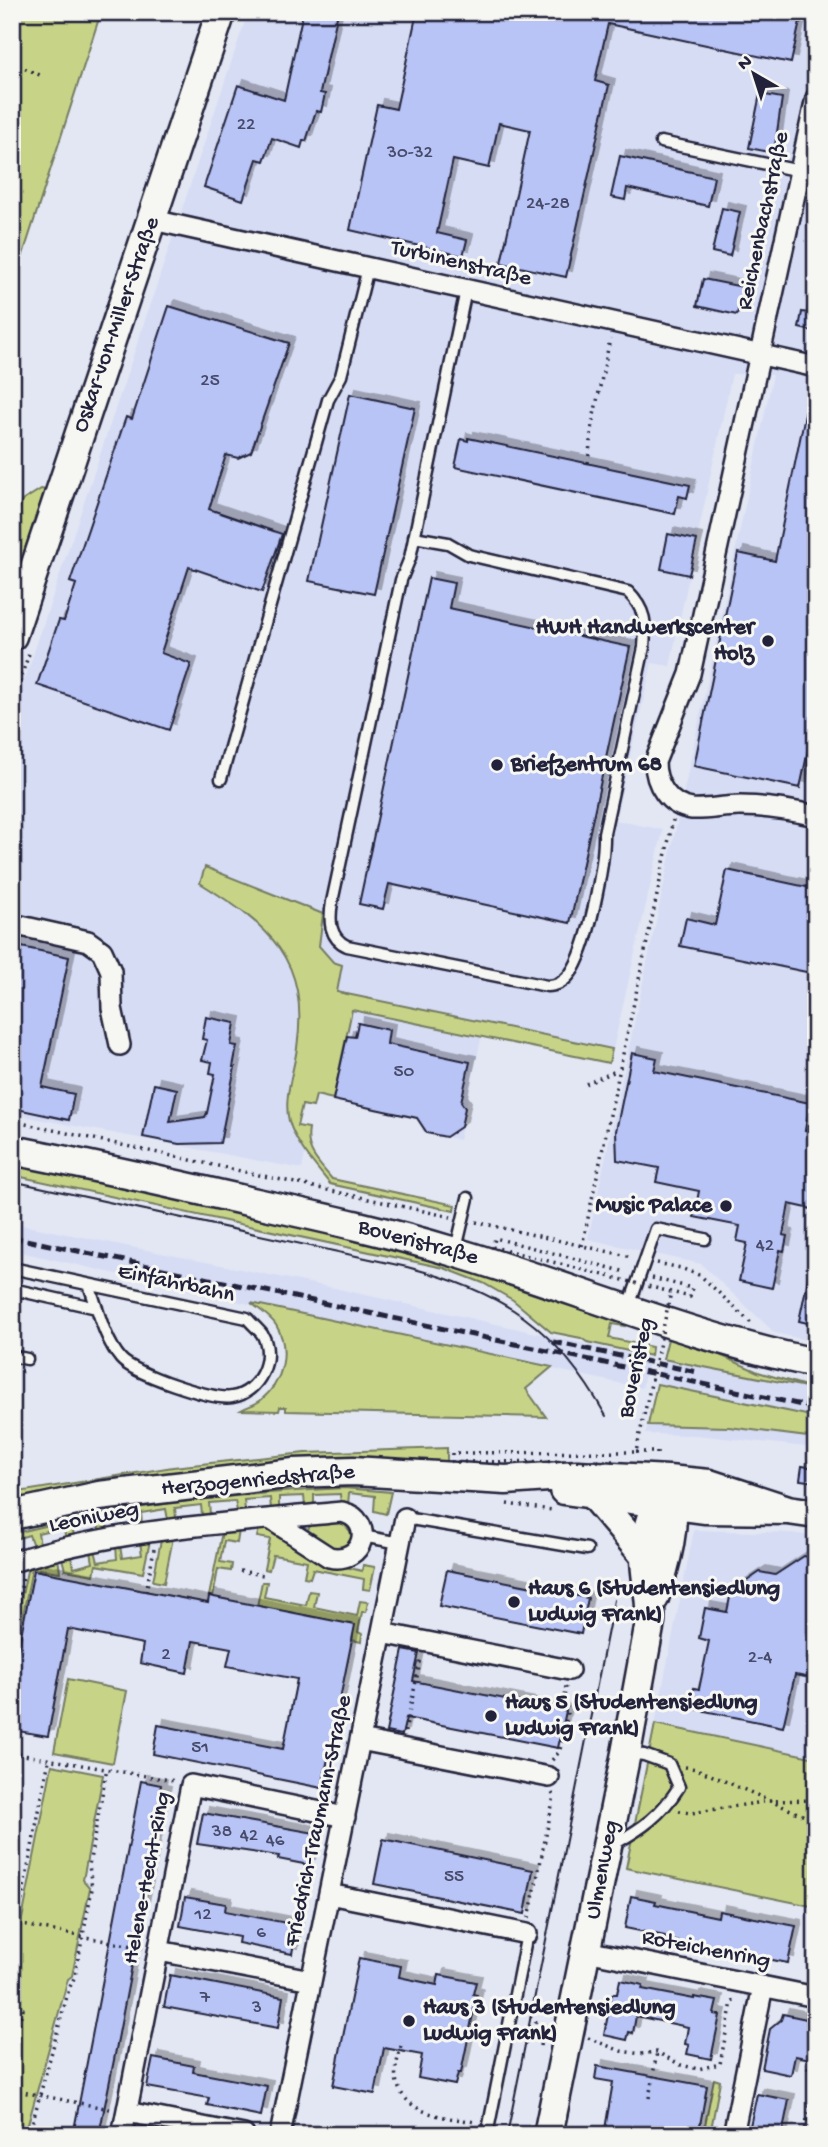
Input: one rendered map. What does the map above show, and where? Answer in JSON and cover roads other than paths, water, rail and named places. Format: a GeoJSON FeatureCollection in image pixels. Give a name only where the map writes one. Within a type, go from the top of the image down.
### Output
{"type":"FeatureCollection","features":[{"type":"Feature","properties":{"kind":"street","name":"Oskar-von-Miller-Straße"},"geometry":{"type":"LineString","coordinates":[[12,636],[153,220],[220,12]]}},
{"type":"Feature","properties":{"kind":"street","name":"Reichenbachstraße"},"geometry":{"type":"LineString","coordinates":[[760,355],[816,98]]}},
{"type":"Feature","properties":{"kind":"street","name":"Turbinenstraße"},"geometry":{"type":"LineString","coordinates":[[153,220],[816,367]]}},
{"type":"Feature","properties":{"kind":"street"},"geometry":{"type":"LineString","coordinates":[[760,355],[690,674],[655,762],[655,775],[662,790],[677,804],[690,809],[739,806],[780,808],[816,816]]}},
{"type":"Feature","properties":{"kind":"street"},"geometry":{"type":"LineString","coordinates":[[12,924],[88,940],[102,951],[111,971],[112,1008],[120,1045]]}},
{"type":"Feature","properties":{"kind":"street","name":"Boveristraße"},"geometry":{"type":"LineString","coordinates":[[12,1150],[109,1169],[397,1235],[772,1354],[816,1363]]}},
{"type":"Feature","properties":{"kind":"street","name":"Herzogenriedstraße"},"geometry":{"type":"LineString","coordinates":[[12,1515],[99,1496],[294,1473],[353,1471],[506,1480],[593,1495],[666,1495]]}},
{"type":"Feature","properties":{"kind":"street","name":"Herzogenriedstraße"},"geometry":{"type":"LineString","coordinates":[[506,1480],[576,1475],[666,1495]]}},
{"type":"Feature","properties":{"kind":"street"},"geometry":{"type":"LineString","coordinates":[[593,1495],[645,1556]]}},
{"type":"Feature","properties":{"kind":"street"},"geometry":{"type":"LineString","coordinates":[[666,1495],[704,1510],[802,1512]]}},
{"type":"Feature","properties":{"kind":"street","name":"Ulmenweg"},"geometry":{"type":"LineString","coordinates":[[651,1604],[645,1556],[649,1519],[666,1495]]}},
{"type":"Feature","properties":{"kind":"street","name":"Ulmenweg"},"geometry":{"type":"LineString","coordinates":[[548,2135],[552,2027],[586,1951],[626,1753],[651,1604],[664,1569],[666,1495]]}},
{"type":"Feature","properties":{"kind":"street","name":"Leoniweg"},"geometry":{"type":"LineString","coordinates":[[19,1560],[74,1546],[158,1531],[342,1512],[358,1521],[362,1536]]}},
{"type":"Feature","properties":{"kind":"street","name":"Friedrich-Traumann-Straße"},"geometry":{"type":"LineString","coordinates":[[280,2135],[405,1518]]}},
{"type":"Feature","properties":{"kind":"street"},"geometry":{"type":"LineString","coordinates":[[270,1519],[329,1557],[337,1559],[345,1558],[357,1550],[362,1536]]}},
{"type":"Feature","properties":{"kind":"street"},"geometry":{"type":"LineString","coordinates":[[382,1633],[569,1670]]}},
{"type":"Feature","properties":{"kind":"street"},"geometry":{"type":"LineString","coordinates":[[360,1740],[549,1777]]}},
{"type":"Feature","properties":{"kind":"street","name":"Helene-Hecht-Ring"},"geometry":{"type":"LineString","coordinates":[[122,2135],[191,1785],[345,1817]]}},
{"type":"Feature","properties":{"kind":"street"},"geometry":{"type":"LineString","coordinates":[[329,1894],[527,1934]]}},
{"type":"Feature","properties":{"kind":"street"},"geometry":{"type":"LineString","coordinates":[[159,1951],[311,1980]]}},
{"type":"Feature","properties":{"kind":"street","name":"Roteichenring"},"geometry":{"type":"LineString","coordinates":[[586,1951],[816,1997]]}},
{"type":"Feature","properties":{"kind":"street"},"geometry":{"type":"LineString","coordinates":[[733,2135],[763,1986]]}},
{"type":"Feature","properties":{"kind":"street"},"geometry":{"type":"LineString","coordinates":[[127,2112],[244,2135]]}},
{"type":"Feature","properties":{"kind":"lane"},"geometry":{"type":"LineString","coordinates":[[661,142],[800,171]]}},
{"type":"Feature","properties":{"kind":"lane"},"geometry":{"type":"LineString","coordinates":[[220,779],[328,400],[341,376],[368,268]]}},
{"type":"Feature","properties":{"kind":"lane"},"geometry":{"type":"LineString","coordinates":[[414,537],[448,544],[469,555],[628,592],[640,603],[645,630],[644,648],[604,833],[605,850],[585,943],[570,974],[556,985],[547,986],[347,946],[338,941],[331,930],[330,913],[335,889],[401,580],[410,558],[414,537],[466,290]]}},
{"type":"Feature","properties":{"kind":"lane"},"geometry":{"type":"LineString","coordinates":[[455,1252],[468,1198]]}},
{"type":"Feature","properties":{"kind":"lane"},"geometry":{"type":"LineString","coordinates":[[628,1309],[656,1229],[705,1239]]}},
{"type":"Feature","properties":{"kind":"lane","name":"Einfahrbahn"},"geometry":{"type":"LineString","coordinates":[[12,1268],[247,1318],[262,1334],[267,1351],[261,1376],[247,1391],[232,1398],[213,1397],[144,1373],[124,1362],[112,1346],[89,1285]]}},
{"type":"Feature","properties":{"kind":"lane"},"geometry":{"type":"LineString","coordinates":[[12,1289],[97,1308]]}},
{"type":"Feature","properties":{"kind":"lane"},"geometry":{"type":"LineString","coordinates":[[12,1356],[27,1359]]}},
{"type":"Feature","properties":{"kind":"lane"},"geometry":{"type":"LineString","coordinates":[[405,1518],[587,1549]]}},
{"type":"Feature","properties":{"kind":"lane"},"geometry":{"type":"LineString","coordinates":[[362,1536],[400,1543]]}},
{"type":"Feature","properties":{"kind":"lane"},"geometry":{"type":"LineString","coordinates":[[607,1847],[634,1832],[665,1809],[679,1787],[669,1764],[645,1755],[626,1753]]}},
{"type":"Feature","properties":{"kind":"lane"},"geometry":{"type":"LineString","coordinates":[[488,2129],[527,1934]]}},
{"type":"Feature","properties":{"kind":"tram line"},"geometry":{"type":"LineString","coordinates":[[12,1181],[407,1267],[472,1288],[499,1302],[547,1336],[587,1385],[606,1416]]}},
{"type":"Feature","properties":{"kind":"tram line"},"geometry":{"type":"LineString","coordinates":[[507,2135],[614,1600]]}},
{"type":"Feature","properties":{"kind":"railway"},"geometry":{"type":"LineString","coordinates":[[12,1237],[816,1408]]}},
{"type":"Feature","properties":{"kind":"railway"},"geometry":{"type":"LineString","coordinates":[[553,1342],[697,1372]]}},
{"type":"Feature","properties":{"kind":"place","name":"HWH Handwerkscenter Holz"},"geometry":{"type":"Point","coordinates":[768,641]}},
{"type":"Feature","properties":{"kind":"place","name":"Briefzentrum 68"},"geometry":{"type":"Point","coordinates":[497,765]}},
{"type":"Feature","properties":{"kind":"place","name":"Music Palace"},"geometry":{"type":"Point","coordinates":[726,1206]}},
{"type":"Feature","properties":{"kind":"place","name":"Haus 6 (Studentensiedlung Ludwig Frank)"},"geometry":{"type":"Point","coordinates":[514,1602]}},
{"type":"Feature","properties":{"kind":"place","name":"Haus 5 (Studentensiedlung Ludwig Frank)"},"geometry":{"type":"Point","coordinates":[491,1716]}},
{"type":"Feature","properties":{"kind":"place","name":"Haus 3 (Studentensiedlung Ludwig Frank)"},"geometry":{"type":"Point","coordinates":[409,2021]}}]}
